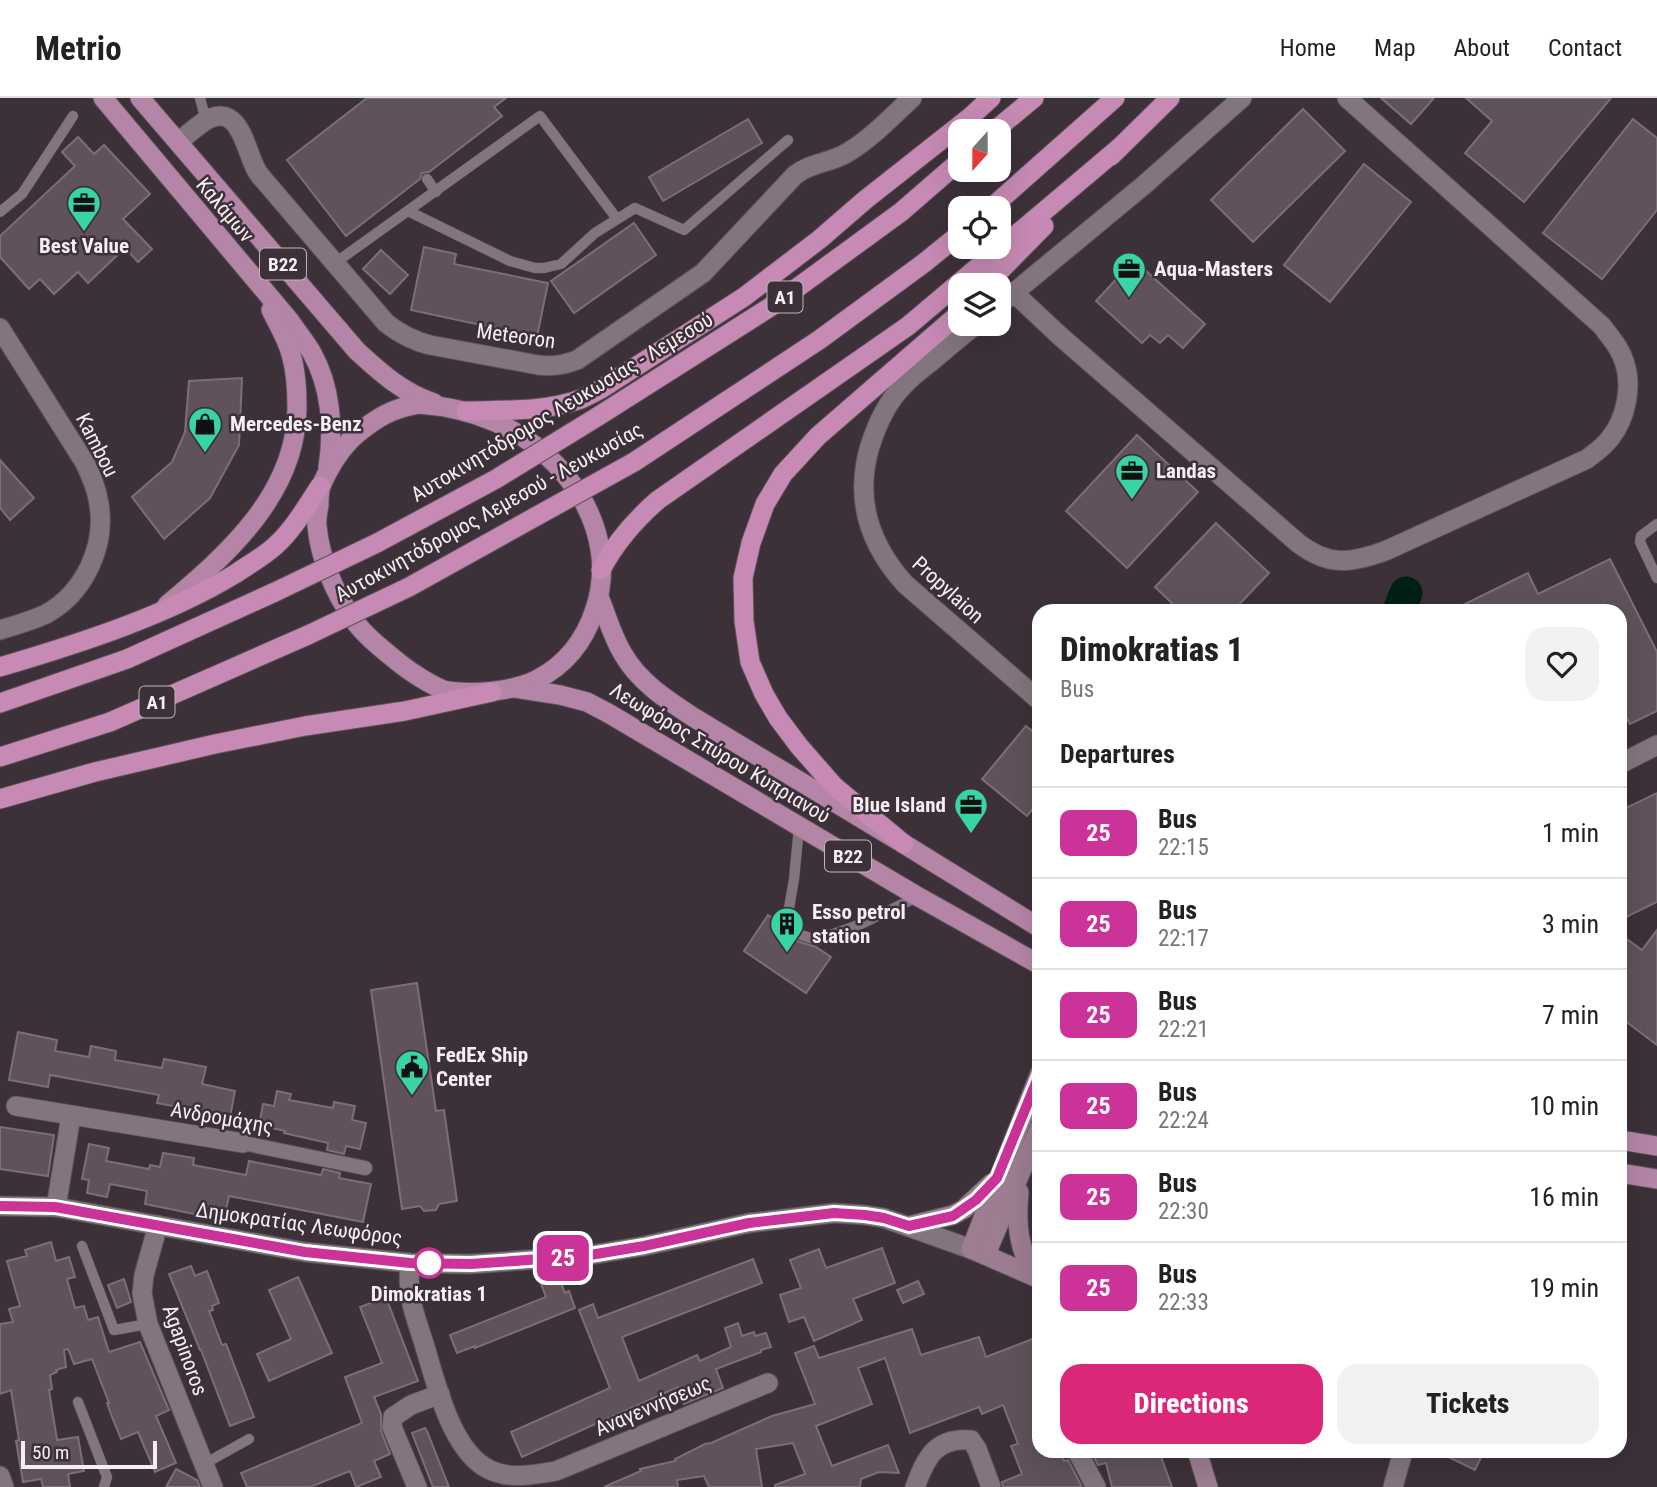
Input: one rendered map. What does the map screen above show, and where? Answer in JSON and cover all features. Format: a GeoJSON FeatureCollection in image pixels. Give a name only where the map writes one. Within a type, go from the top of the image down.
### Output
{"type":"FeatureCollection","features":[{"type":"Feature","properties":{"kind":"highway"},"geometry":{"type":"LineString","coordinates":[[466,411],[551,406],[581,399],[601,389],[744,297],[820,239],[991,98]]}},
{"type":"Feature","properties":{"kind":"highway"},"geometry":{"type":"LineString","coordinates":[[1009,119],[1034,98]]}},
{"type":"Feature","properties":{"kind":"highway"},"geometry":{"type":"LineString","coordinates":[[1005,196],[1115,98]]}},
{"type":"Feature","properties":{"kind":"highway"},"geometry":{"type":"LineString","coordinates":[[998,273],[1170,98]]}},
{"type":"Feature","properties":{"kind":"highway"},"geometry":{"type":"LineString","coordinates":[[601,570],[630,527],[657,500],[908,326],[1119,148]]}},
{"type":"Feature","properties":{"kind":"highway","name":"Αυτοκινητόδρομος Λευκωσίας - Λεμεσού"},"geometry":{"type":"LineString","coordinates":[[0,704],[127,659],[377,543],[472,492],[597,417],[785,296],[901,212],[948,171]]}},
{"type":"Feature","properties":{"kind":"highway","name":"Αυτοκινητόδρομος Λεμεσού - Λευκωσίας"},"geometry":{"type":"LineString","coordinates":[[0,757],[110,722],[309,635],[409,587],[634,462],[819,340],[948,244]]}},
{"type":"Feature","properties":{"kind":"highway"},"geometry":{"type":"LineString","coordinates":[[904,844],[834,786],[778,718],[750,662],[744,621],[743,578],[751,542],[765,504],[783,474],[818,436],[948,323]]}},
{"type":"Feature","properties":{"kind":"highway"},"geometry":{"type":"LineString","coordinates":[[0,667],[51,652],[158,612],[209,589],[276,545],[300,516],[323,480]]}},
{"type":"Feature","properties":{"kind":"highway"},"geometry":{"type":"LineString","coordinates":[[0,799],[95,772],[215,744],[305,726],[405,711],[492,692]]}},
{"type":"Feature","properties":{"kind":"main road","name":"Καλάμων"},"geometry":{"type":"LineString","coordinates":[[103,98],[290,321],[312,353],[323,378],[331,426],[332,445],[323,480]]}},
{"type":"Feature","properties":{"kind":"main road","name":"Καλάμων"},"geometry":{"type":"LineString","coordinates":[[140,98],[357,351],[393,383],[416,396],[445,406]]}},
{"type":"Feature","properties":{"kind":"main road"},"geometry":{"type":"LineString","coordinates":[[158,612],[202,576],[259,515],[288,461],[297,418],[296,374],[291,352],[260,287]]}},
{"type":"Feature","properties":{"kind":"main road","name":"B22"},"geometry":{"type":"LineString","coordinates":[[419,404],[445,406],[496,422],[529,440],[548,455],[569,478],[587,507],[601,547],[599,597],[585,634],[575,649],[548,674],[514,688],[492,692],[446,691],[410,672],[377,646],[354,620],[328,573],[322,550],[317,524],[323,480],[348,441],[383,414],[401,407],[419,404]]}},
{"type":"Feature","properties":{"kind":"main road","name":"Λεωφόρος Σπύρου Κυπριανού"},"geometry":{"type":"LineString","coordinates":[[599,597],[622,653],[634,670],[668,701],[1032,923]]}},
{"type":"Feature","properties":{"kind":"main road","name":"Λεωφόρος Σπύρου Κυπριανού"},"geometry":{"type":"LineString","coordinates":[[514,688],[587,702],[636,728],[799,827],[1032,962]]}},
{"type":"Feature","properties":{"kind":"main road"},"geometry":{"type":"LineString","coordinates":[[979,1252],[997,1178],[1032,1093]]}},
{"type":"Feature","properties":{"kind":"main road"},"geometry":{"type":"LineString","coordinates":[[1627,1141],[1657,1146]]}},
{"type":"Feature","properties":{"kind":"main road"},"geometry":{"type":"LineString","coordinates":[[979,1252],[1032,1146]]}},
{"type":"Feature","properties":{"kind":"main road"},"geometry":{"type":"LineString","coordinates":[[1020,1174],[1017,1228],[1022,1252],[1032,1269]]}},
{"type":"Feature","properties":{"kind":"main road"},"geometry":{"type":"LineString","coordinates":[[1627,1174],[1657,1179]]}},
{"type":"Feature","properties":{"kind":"main road"},"geometry":{"type":"LineString","coordinates":[[909,1226],[953,1216],[976,1200],[997,1178]]}},
{"type":"Feature","properties":{"kind":"main road","name":"Δημοκρατίας Λεωφόρος"},"geometry":{"type":"LineString","coordinates":[[979,1252],[1032,1276]]}},
{"type":"Feature","properties":{"kind":"main road"},"geometry":{"type":"LineString","coordinates":[[1199,1458],[1208,1487]]}},
{"type":"Feature","properties":{"kind":"street","name":"Meteoron"},"geometry":{"type":"LineString","coordinates":[[206,121],[218,117],[232,120],[241,130],[258,173],[386,323],[401,334],[430,345],[538,366],[552,366],[577,360],[703,273],[795,174],[848,153],[912,98]]}},
{"type":"Feature","properties":{"kind":"street"},"geometry":{"type":"LineString","coordinates":[[1011,296],[1144,185],[1242,98]]}},
{"type":"Feature","properties":{"kind":"street"},"geometry":{"type":"LineString","coordinates":[[1011,302],[1060,336],[1307,550],[1325,559],[1358,560],[1385,551],[1587,459],[1613,435],[1626,401],[1625,363],[1612,339],[1602,326],[1347,98]]}},
{"type":"Feature","properties":{"kind":"street"},"geometry":{"type":"LineString","coordinates":[[178,142],[206,121]]}},
{"type":"Feature","properties":{"kind":"street","name":"Kambou"},"geometry":{"type":"LineString","coordinates":[[0,330],[85,463],[94,483],[100,524],[93,559],[86,575],[74,590],[48,612],[30,621],[0,630]]}},
{"type":"Feature","properties":{"kind":"street","name":"Propylaion"},"geometry":{"type":"LineString","coordinates":[[962,336],[904,384],[884,411],[867,456],[863,492],[865,510],[876,544],[900,579],[1032,694]]}},
{"type":"Feature","properties":{"kind":"street"},"geometry":{"type":"LineString","coordinates":[[1627,760],[1657,745]]}},
{"type":"Feature","properties":{"kind":"street","name":"Ανδρομάχης"},"geometry":{"type":"LineString","coordinates":[[16,1106],[243,1143],[365,1168]]}},
{"type":"Feature","properties":{"kind":"street"},"geometry":{"type":"LineString","coordinates":[[55,1207],[71,1116]]}},
{"type":"Feature","properties":{"kind":"street","name":"Δημοκρατίας Λεωφόρος"},"geometry":{"type":"LineString","coordinates":[[0,1206],[55,1207],[305,1252],[410,1263],[471,1264],[584,1256],[749,1223],[834,1213],[875,1216],[979,1252]]}},
{"type":"Feature","properties":{"kind":"street","name":"Agapinoros"},"geometry":{"type":"LineString","coordinates":[[158,1225],[148,1258],[142,1293],[148,1324],[213,1487]]}},
{"type":"Feature","properties":{"kind":"street","name":"Αναγεννήσεως"},"geometry":{"type":"LineString","coordinates":[[410,1263],[411,1297],[440,1394],[455,1431],[467,1452],[483,1466],[503,1475],[559,1479],[768,1382]]}},
{"type":"Feature","properties":{"kind":"street"},"geometry":{"type":"LineString","coordinates":[[417,1487],[392,1427],[393,1418],[411,1405],[440,1394]]}},
{"type":"Feature","properties":{"kind":"street"},"geometry":{"type":"LineString","coordinates":[[915,1487],[923,1466],[937,1446],[957,1439],[971,1440],[991,1487]]}},
{"type":"Feature","properties":{"kind":"street"},"geometry":{"type":"LineString","coordinates":[[1081,1458],[1096,1487]]}},
{"type":"Feature","properties":{"kind":"street"},"geometry":{"type":"LineString","coordinates":[[1393,1487],[1401,1458]]}},
{"type":"Feature","properties":{"kind":"street"},"geometry":{"type":"LineString","coordinates":[[0,1476],[4,1487]]}},
{"type":"Feature","properties":{"kind":"lane"},"geometry":{"type":"LineString","coordinates":[[200,98],[206,121]]}},
{"type":"Feature","properties":{"kind":"lane"},"geometry":{"type":"LineString","coordinates":[[0,212],[22,194],[73,116]]}},
{"type":"Feature","properties":{"kind":"lane"},"geometry":{"type":"LineString","coordinates":[[335,263],[540,116],[617,219]]}},
{"type":"Feature","properties":{"kind":"lane"},"geometry":{"type":"LineString","coordinates":[[408,211],[510,261],[544,268],[561,264],[595,233],[635,208],[684,230],[788,139]]}},
{"type":"Feature","properties":{"kind":"lane"},"geometry":{"type":"LineString","coordinates":[[427,179],[436,192]]}},
{"type":"Feature","properties":{"kind":"lane"},"geometry":{"type":"LineString","coordinates":[[1657,524],[1646,530],[1640,542],[1657,578]]}},
{"type":"Feature","properties":{"kind":"lane"},"geometry":{"type":"LineString","coordinates":[[799,827],[788,914],[794,930],[802,935],[817,940],[861,924],[918,896]]}},
{"type":"Feature","properties":{"kind":"lane"},"geometry":{"type":"LineString","coordinates":[[82,1246],[114,1330],[148,1324]]}},
{"type":"Feature","properties":{"kind":"lane"},"geometry":{"type":"LineString","coordinates":[[78,1402],[107,1477],[104,1487]]}},
{"type":"Feature","properties":{"kind":"lane"},"geometry":{"type":"LineString","coordinates":[[204,1464],[249,1439]]}},
{"type":"Feature","properties":{"kind":"building"},"geometry":{"type":"Polygon","coordinates":[[[367,98],[506,98],[494,107],[502,116],[429,172],[422,173],[420,179],[346,236],[287,160],[367,98]]]}},
{"type":"Feature","properties":{"kind":"building"},"geometry":{"type":"Polygon","coordinates":[[[1381,98],[1434,98],[1411,124],[1381,98]]]}},
{"type":"Feature","properties":{"kind":"building"},"geometry":{"type":"Polygon","coordinates":[[[1466,98],[1611,98],[1524,202],[1465,153],[1492,121],[1466,98]]]}},
{"type":"Feature","properties":{"kind":"building"},"geometry":{"type":"Polygon","coordinates":[[[1303,109],[1345,151],[1253,242],[1211,200],[1303,109]]]}},
{"type":"Feature","properties":{"kind":"building"},"geometry":{"type":"Polygon","coordinates":[[[748,119],[762,143],[663,201],[649,177],[748,119]]]}},
{"type":"Feature","properties":{"kind":"building"},"geometry":{"type":"Polygon","coordinates":[[[1633,119],[1657,138],[1657,210],[1602,279],[1543,233],[1633,119]]]}},
{"type":"Feature","properties":{"kind":"building"},"geometry":{"type":"Polygon","coordinates":[[[78,137],[94,154],[104,145],[150,194],[123,219],[152,249],[138,262],[125,248],[88,283],[78,272],[54,294],[40,279],[29,289],[0,257],[0,236],[75,166],[62,152],[78,137]]]}},
{"type":"Feature","properties":{"kind":"building"},"geometry":{"type":"Polygon","coordinates":[[[1364,164],[1411,202],[1330,302],[1284,265],[1364,164]]]}},
{"type":"Feature","properties":{"kind":"building"},"geometry":{"type":"Polygon","coordinates":[[[634,223],[656,255],[574,313],[551,281],[634,223]]]}},
{"type":"Feature","properties":{"kind":"building"},"geometry":{"type":"Polygon","coordinates":[[[424,247],[456,254],[454,264],[548,283],[537,337],[411,310],[424,247]]]}},
{"type":"Feature","properties":{"kind":"building"},"geometry":{"type":"Polygon","coordinates":[[[381,250],[408,275],[390,294],[363,269],[381,250]]]}},
{"type":"Feature","properties":{"kind":"building"},"geometry":{"type":"Polygon","coordinates":[[[1134,260],[1205,324],[1183,348],[1168,335],[1160,343],[1150,335],[1142,343],[1096,301],[1134,260]]]}},
{"type":"Feature","properties":{"kind":"building","name":"Mercedes-Benz"},"geometry":{"type":"Polygon","coordinates":[[[242,378],[239,445],[210,498],[164,539],[132,497],[172,462],[185,432],[189,381],[242,378]]]}},
{"type":"Feature","properties":{"kind":"building","name":"Landas"},"geometry":{"type":"Polygon","coordinates":[[[1137,435],[1198,492],[1127,568],[1066,511],[1137,435]]]}},
{"type":"Feature","properties":{"kind":"building"},"geometry":{"type":"Polygon","coordinates":[[[0,460],[34,498],[10,520],[0,508],[0,460]]]}},
{"type":"Feature","properties":{"kind":"building"},"geometry":{"type":"Polygon","coordinates":[[[1216,523],[1269,573],[1240,604],[1173,604],[1155,587],[1216,523]]]}},
{"type":"Feature","properties":{"kind":"building"},"geometry":{"type":"Polygon","coordinates":[[[1610,559],[1657,652],[1657,711],[1630,724],[1627,719],[1627,604],[1465,604],[1528,573],[1538,594],[1610,559]]]}},
{"type":"Feature","properties":{"kind":"building"},"geometry":{"type":"Polygon","coordinates":[[[1026,726],[1032,731],[1032,810],[1027,816],[982,779],[1026,726]]]}},
{"type":"Feature","properties":{"kind":"building"},"geometry":{"type":"Polygon","coordinates":[[[1657,793],[1657,902],[1627,917],[1627,808],[1657,793]]]}},
{"type":"Feature","properties":{"kind":"building","name":"Esso petrol station"},"geometry":{"type":"Polygon","coordinates":[[[768,915],[784,926],[789,936],[816,947],[831,957],[806,993],[744,951],[768,915]]]}},
{"type":"Feature","properties":{"kind":"building"},"geometry":{"type":"Polygon","coordinates":[[[1657,930],[1657,1045],[1627,1022],[1627,939],[1642,950],[1657,930]]]}},
{"type":"Feature","properties":{"kind":"building"},"geometry":{"type":"Polygon","coordinates":[[[417,983],[436,1111],[444,1110],[457,1201],[439,1204],[436,1210],[424,1211],[420,1206],[402,1209],[371,990],[417,983]]]}},
{"type":"Feature","properties":{"kind":"building"},"geometry":{"type":"Polygon","coordinates":[[[18,1032],[57,1040],[55,1051],[89,1057],[91,1046],[116,1051],[115,1060],[162,1068],[164,1059],[206,1067],[202,1084],[235,1091],[230,1117],[157,1103],[159,1095],[50,1075],[48,1087],[9,1080],[18,1032]]]}},
{"type":"Feature","properties":{"kind":"building"},"geometry":{"type":"Polygon","coordinates":[[[277,1091],[291,1094],[289,1100],[333,1108],[334,1102],[355,1106],[352,1120],[366,1123],[360,1149],[346,1146],[344,1154],[327,1150],[328,1143],[259,1125],[263,1104],[274,1106],[277,1091]]]}},
{"type":"Feature","properties":{"kind":"building"},"geometry":{"type":"Polygon","coordinates":[[[0,1127],[54,1135],[48,1176],[0,1169],[0,1127]]]}},
{"type":"Feature","properties":{"kind":"building"},"geometry":{"type":"Polygon","coordinates":[[[89,1144],[109,1148],[106,1161],[149,1169],[150,1165],[160,1167],[163,1153],[194,1158],[193,1165],[246,1175],[249,1161],[321,1175],[323,1169],[340,1173],[339,1178],[371,1184],[363,1222],[229,1196],[224,1220],[145,1204],[147,1191],[110,1184],[107,1197],[87,1193],[89,1180],[82,1179],[89,1144]]]}},
{"type":"Feature","properties":{"kind":"building"},"geometry":{"type":"Polygon","coordinates":[[[51,1242],[56,1261],[69,1257],[75,1277],[67,1279],[75,1308],[84,1306],[88,1320],[98,1317],[109,1352],[140,1342],[169,1410],[156,1416],[176,1463],[155,1472],[138,1432],[121,1439],[92,1359],[74,1364],[68,1349],[64,1350],[66,1367],[50,1375],[52,1389],[49,1390],[57,1440],[78,1437],[84,1471],[68,1474],[70,1487],[43,1487],[41,1479],[23,1482],[11,1390],[0,1394],[0,1324],[13,1322],[9,1309],[20,1306],[7,1261],[27,1256],[25,1250],[51,1242]]]}},
{"type":"Feature","properties":{"kind":"building"},"geometry":{"type":"Polygon","coordinates":[[[882,1248],[895,1283],[853,1299],[862,1320],[814,1341],[804,1317],[789,1322],[780,1295],[801,1288],[790,1260],[819,1249],[826,1268],[882,1248]]]}},
{"type":"Feature","properties":{"kind":"building"},"geometry":{"type":"Polygon","coordinates":[[[753,1259],[762,1283],[622,1337],[639,1381],[697,1355],[700,1361],[731,1347],[725,1328],[738,1323],[742,1336],[754,1332],[755,1336],[766,1333],[771,1347],[716,1369],[723,1388],[684,1404],[678,1387],[522,1457],[511,1432],[610,1388],[579,1310],[593,1304],[598,1318],[753,1259]]]}},
{"type":"Feature","properties":{"kind":"building"},"geometry":{"type":"Polygon","coordinates":[[[191,1266],[195,1276],[207,1271],[219,1303],[209,1311],[222,1345],[226,1344],[254,1417],[230,1426],[169,1274],[191,1266]]]}},
{"type":"Feature","properties":{"kind":"building"},"geometry":{"type":"Polygon","coordinates":[[[298,1277],[332,1353],[269,1381],[257,1354],[291,1339],[269,1290],[298,1277]]]}},
{"type":"Feature","properties":{"kind":"building"},"geometry":{"type":"Polygon","coordinates":[[[559,1277],[565,1293],[569,1291],[575,1308],[457,1353],[450,1335],[546,1297],[541,1284],[559,1277]]]}},
{"type":"Feature","properties":{"kind":"building"},"geometry":{"type":"Polygon","coordinates":[[[124,1279],[131,1302],[117,1308],[108,1285],[124,1279]]]}},
{"type":"Feature","properties":{"kind":"building"},"geometry":{"type":"Polygon","coordinates":[[[918,1281],[924,1294],[903,1303],[897,1290],[918,1281]]]}},
{"type":"Feature","properties":{"kind":"building"},"geometry":{"type":"Polygon","coordinates":[[[386,1297],[418,1381],[374,1397],[381,1414],[381,1431],[390,1454],[374,1461],[381,1477],[356,1487],[350,1471],[310,1487],[247,1487],[241,1473],[362,1423],[345,1377],[382,1363],[360,1307],[386,1297]]]}},
{"type":"Feature","properties":{"kind":"building"},"geometry":{"type":"Polygon","coordinates":[[[912,1329],[921,1355],[979,1337],[986,1357],[1032,1339],[1032,1458],[1068,1460],[1082,1487],[1003,1487],[1002,1482],[1022,1474],[1011,1446],[1018,1444],[1003,1405],[982,1414],[979,1407],[910,1433],[885,1358],[858,1368],[872,1404],[816,1426],[832,1466],[888,1445],[899,1473],[879,1472],[861,1479],[860,1487],[775,1487],[805,1474],[793,1443],[756,1449],[762,1487],[709,1487],[704,1476],[677,1480],[678,1487],[604,1487],[641,1471],[640,1469],[675,1461],[705,1444],[772,1416],[815,1404],[795,1353],[814,1346],[819,1358],[912,1329]]]}},
{"type":"Feature","properties":{"kind":"building"},"geometry":{"type":"Polygon","coordinates":[[[425,1428],[449,1487],[433,1487],[412,1433],[425,1428]]]}},
{"type":"Feature","properties":{"kind":"building"},"geometry":{"type":"Polygon","coordinates":[[[1094,1458],[1162,1458],[1172,1487],[1112,1487],[1106,1463],[1098,1465],[1094,1458]]]}},
{"type":"Feature","properties":{"kind":"building"},"geometry":{"type":"Polygon","coordinates":[[[1450,1458],[1481,1458],[1475,1470],[1450,1458]]]}},
{"type":"Feature","properties":{"kind":"building"},"geometry":{"type":"Polygon","coordinates":[[[176,1469],[197,1480],[200,1487],[166,1487],[176,1469]]]}},
{"type":"Feature","properties":{"kind":"waterway"},"geometry":{"type":"LineString","coordinates":[[1402,604],[1406,593]]}},
{"type":"Feature","properties":{"kind":"bus line","name":"25"},"geometry":{"type":"LineString","coordinates":[[0,1206],[55,1207],[305,1252],[410,1263],[471,1264],[584,1256],[749,1223],[834,1213],[884,1218],[909,1226],[953,1216],[976,1200],[997,1178],[1032,1093]]}},
{"type":"Feature","properties":{"kind":"place","name":"Best Value"},"geometry":{"type":"Point","coordinates":[84,233]}},
{"type":"Feature","properties":{"kind":"place","name":"Aqua-Masters"},"geometry":{"type":"Point","coordinates":[1129,299]}},
{"type":"Feature","properties":{"kind":"place","name":"Mercedes-Benz"},"geometry":{"type":"Point","coordinates":[205,454]}},
{"type":"Feature","properties":{"kind":"place","name":"Landas"},"geometry":{"type":"Point","coordinates":[1132,501]}},
{"type":"Feature","properties":{"kind":"place","name":"Blue Island"},"geometry":{"type":"Point","coordinates":[971,835]}},
{"type":"Feature","properties":{"kind":"place","name":"Esso petrol station"},"geometry":{"type":"Point","coordinates":[787,954]}},
{"type":"Feature","properties":{"kind":"place","name":"FedEx Ship Center"},"geometry":{"type":"Point","coordinates":[412,1097]}},
{"type":"Feature","properties":{"kind":"place","name":"Dimokratias 1"},"geometry":{"type":"Point","coordinates":[429,1263]}}]}
